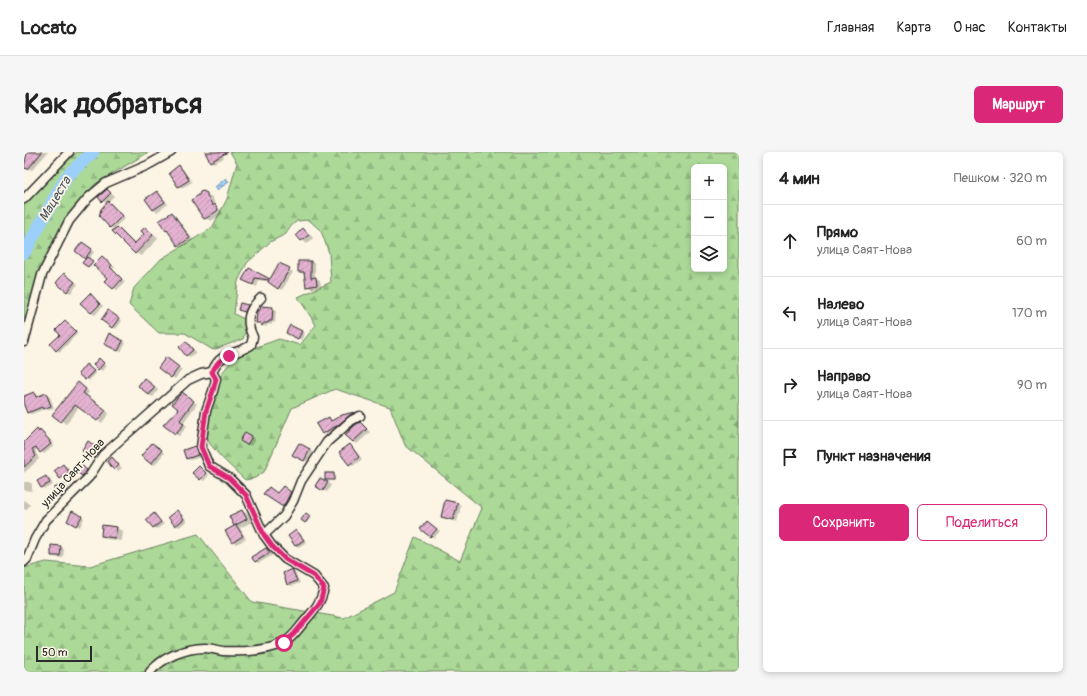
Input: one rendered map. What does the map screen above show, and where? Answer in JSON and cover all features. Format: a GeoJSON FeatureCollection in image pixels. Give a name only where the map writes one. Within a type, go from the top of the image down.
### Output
{"type":"FeatureCollection","features":[{"type":"Feature","properties":{"kind":"street"},"geometry":{"type":"LineString","coordinates":[[24,199],[69,152]]}},
{"type":"Feature","properties":{"kind":"street"},"geometry":{"type":"LineString","coordinates":[[24,342],[42,275],[69,221],[88,198],[106,183],[148,165],[171,152]]}},
{"type":"Feature","properties":{"kind":"street"},"geometry":{"type":"LineString","coordinates":[[150,672],[164,659],[189,650],[205,648],[221,651],[256,650],[284,643],[294,634],[320,603],[324,588],[314,576],[285,559],[272,546],[264,535],[246,495],[229,478],[209,466],[201,447],[206,411],[216,379],[212,372],[217,362],[222,358],[251,346],[253,337],[248,326],[248,318],[256,303],[261,298]]}},
{"type":"Feature","properties":{"kind":"street","name":"улица Саят-Нова"},"geometry":{"type":"LineString","coordinates":[[24,562],[27,559],[35,539],[46,520],[89,477],[103,455],[188,380],[201,374],[212,372]]}},
{"type":"Feature","properties":{"kind":"street"},"geometry":{"type":"LineString","coordinates":[[264,535],[284,516],[293,501],[301,481],[326,442],[352,420],[360,416]]}},
{"type":"Feature","properties":{"kind":"green space"},"geometry":{"type":"Polygon","coordinates":[[[77,152],[149,152],[95,184],[64,223],[38,275],[26,320],[24,319],[24,203],[77,152]]]}},
{"type":"Feature","properties":{"kind":"green space"},"geometry":{"type":"Polygon","coordinates":[[[230,152],[739,152],[739,672],[24,672],[24,568],[46,562],[90,566],[198,534],[252,602],[344,618],[394,592],[415,537],[460,561],[482,508],[405,445],[390,407],[335,389],[292,408],[264,472],[255,478],[245,480],[210,444],[205,431],[222,373],[234,358],[251,349],[279,339],[300,345],[316,325],[298,297],[331,282],[329,253],[321,231],[309,220],[297,221],[289,228],[286,234],[270,242],[247,263],[238,281],[234,314],[244,319],[246,330],[243,339],[213,350],[185,333],[159,333],[129,305],[134,288],[161,259],[212,228],[227,199],[237,163],[230,152]]]}},
{"type":"Feature","properties":{"kind":"water"},"geometry":{"type":"Polygon","coordinates":[[[226,178],[229,182],[217,190],[215,187],[226,178]]]}},
{"type":"Feature","properties":{"kind":"building"},"geometry":{"type":"Polygon","coordinates":[[[27,152],[42,152],[28,169],[24,168],[27,152]]]}},
{"type":"Feature","properties":{"kind":"building"},"geometry":{"type":"Polygon","coordinates":[[[205,152],[228,152],[210,162],[205,152]]]}},
{"type":"Feature","properties":{"kind":"building"},"geometry":{"type":"Polygon","coordinates":[[[179,165],[189,180],[178,187],[169,173],[179,165]]]}},
{"type":"Feature","properties":{"kind":"building"},"geometry":{"type":"Polygon","coordinates":[[[107,189],[111,193],[102,202],[98,197],[107,189]]]}},
{"type":"Feature","properties":{"kind":"building"},"geometry":{"type":"Polygon","coordinates":[[[157,191],[165,202],[153,210],[145,199],[157,191]]]}},
{"type":"Feature","properties":{"kind":"building"},"geometry":{"type":"Polygon","coordinates":[[[203,191],[207,193],[207,196],[213,206],[215,204],[218,209],[205,219],[191,200],[203,191]]]}},
{"type":"Feature","properties":{"kind":"building"},"geometry":{"type":"Polygon","coordinates":[[[108,201],[122,216],[110,228],[99,216],[101,209],[108,201]]]}},
{"type":"Feature","properties":{"kind":"building"},"geometry":{"type":"Polygon","coordinates":[[[172,212],[190,238],[178,246],[159,221],[172,212]]]}},
{"type":"Feature","properties":{"kind":"building"},"geometry":{"type":"Polygon","coordinates":[[[117,227],[134,244],[144,234],[141,231],[145,227],[153,235],[135,254],[112,231],[117,227]]]}},
{"type":"Feature","properties":{"kind":"building"},"geometry":{"type":"Polygon","coordinates":[[[303,228],[309,235],[301,241],[296,235],[303,228]]]}},
{"type":"Feature","properties":{"kind":"building"},"geometry":{"type":"Polygon","coordinates":[[[82,242],[92,249],[85,259],[75,251],[82,242]]]}},
{"type":"Feature","properties":{"kind":"building"},"geometry":{"type":"Polygon","coordinates":[[[102,256],[112,265],[110,267],[122,279],[113,289],[104,281],[107,278],[93,265],[102,256]]]}},
{"type":"Feature","properties":{"kind":"building"},"geometry":{"type":"Polygon","coordinates":[[[87,257],[93,261],[88,267],[82,263],[87,257]]]}},
{"type":"Feature","properties":{"kind":"building"},"geometry":{"type":"Polygon","coordinates":[[[298,261],[311,261],[311,278],[316,277],[317,285],[306,287],[304,272],[298,272],[298,261]]]}},
{"type":"Feature","properties":{"kind":"building"},"geometry":{"type":"Polygon","coordinates":[[[279,263],[290,268],[278,289],[268,282],[269,280],[255,278],[253,285],[242,280],[249,268],[270,279],[279,263]]]}},
{"type":"Feature","properties":{"kind":"building"},"geometry":{"type":"Polygon","coordinates":[[[64,273],[75,282],[67,292],[56,283],[64,273]]]}},
{"type":"Feature","properties":{"kind":"building"},"geometry":{"type":"Polygon","coordinates":[[[90,293],[100,304],[91,313],[80,303],[90,293]]]}},
{"type":"Feature","properties":{"kind":"building"},"geometry":{"type":"Polygon","coordinates":[[[240,303],[248,305],[245,312],[238,310],[240,303]]]}},
{"type":"Feature","properties":{"kind":"building"},"geometry":{"type":"Polygon","coordinates":[[[261,306],[273,307],[272,321],[264,323],[262,326],[260,323],[256,323],[257,312],[260,310],[261,306]]]}},
{"type":"Feature","properties":{"kind":"building"},"geometry":{"type":"Polygon","coordinates":[[[108,310],[119,318],[112,328],[101,320],[108,310]]]}},
{"type":"Feature","properties":{"kind":"building"},"geometry":{"type":"Polygon","coordinates":[[[65,321],[76,331],[56,351],[50,344],[60,335],[56,330],[65,321]]]}},
{"type":"Feature","properties":{"kind":"building"},"geometry":{"type":"Polygon","coordinates":[[[290,325],[302,331],[298,339],[286,333],[290,325]]]}},
{"type":"Feature","properties":{"kind":"building"},"geometry":{"type":"Polygon","coordinates":[[[109,333],[123,341],[118,351],[104,344],[109,333]]]}},
{"type":"Feature","properties":{"kind":"building"},"geometry":{"type":"Polygon","coordinates":[[[186,341],[193,350],[186,356],[179,347],[186,341]]]}},
{"type":"Feature","properties":{"kind":"building"},"geometry":{"type":"Polygon","coordinates":[[[166,357],[179,367],[171,378],[158,368],[166,357]]]}},
{"type":"Feature","properties":{"kind":"building"},"geometry":{"type":"Polygon","coordinates":[[[99,358],[104,363],[98,370],[93,365],[99,358]]]}},
{"type":"Feature","properties":{"kind":"building"},"geometry":{"type":"Polygon","coordinates":[[[86,364],[94,371],[85,380],[78,374],[86,364]]]}},
{"type":"Feature","properties":{"kind":"building"},"geometry":{"type":"Polygon","coordinates":[[[144,378],[155,387],[149,395],[138,386],[144,378]]]}},
{"type":"Feature","properties":{"kind":"building"},"geometry":{"type":"Polygon","coordinates":[[[78,382],[86,389],[83,393],[106,410],[97,421],[75,405],[61,422],[52,415],[78,382]]]}},
{"type":"Feature","properties":{"kind":"building"},"geometry":{"type":"Polygon","coordinates":[[[34,392],[36,397],[46,393],[51,406],[43,409],[42,407],[27,413],[24,405],[24,396],[34,392]]]}},
{"type":"Feature","properties":{"kind":"building"},"geometry":{"type":"Polygon","coordinates":[[[182,392],[194,401],[180,420],[184,424],[175,434],[163,425],[178,409],[172,404],[182,392]]]}},
{"type":"Feature","properties":{"kind":"building"},"geometry":{"type":"Polygon","coordinates":[[[354,412],[338,425],[322,434],[316,424],[329,417],[331,421],[342,415],[354,412]]]}},
{"type":"Feature","properties":{"kind":"building"},"geometry":{"type":"Polygon","coordinates":[[[360,422],[367,429],[353,442],[345,435],[360,422]]]}},
{"type":"Feature","properties":{"kind":"building"},"geometry":{"type":"Polygon","coordinates":[[[37,429],[39,432],[40,430],[51,444],[40,453],[36,447],[32,449],[36,456],[24,467],[24,442],[37,429]]]}},
{"type":"Feature","properties":{"kind":"building"},"geometry":{"type":"Polygon","coordinates":[[[245,432],[252,436],[247,445],[240,441],[245,432]]]}},
{"type":"Feature","properties":{"kind":"building"},"geometry":{"type":"Polygon","coordinates":[[[88,441],[101,450],[95,458],[82,451],[88,441]]]}},
{"type":"Feature","properties":{"kind":"building"},"geometry":{"type":"Polygon","coordinates":[[[152,443],[162,450],[151,464],[141,456],[152,443]]]}},
{"type":"Feature","properties":{"kind":"building"},"geometry":{"type":"Polygon","coordinates":[[[299,443],[310,449],[304,461],[292,455],[299,443]]]}},
{"type":"Feature","properties":{"kind":"building"},"geometry":{"type":"Polygon","coordinates":[[[350,444],[359,457],[349,465],[339,452],[350,444]]]}},
{"type":"Feature","properties":{"kind":"building"},"geometry":{"type":"Polygon","coordinates":[[[195,446],[198,455],[186,459],[183,450],[195,446]]]}},
{"type":"Feature","properties":{"kind":"building"},"geometry":{"type":"Polygon","coordinates":[[[112,457],[119,465],[114,470],[107,461],[112,457]]]}},
{"type":"Feature","properties":{"kind":"building"},"geometry":{"type":"Polygon","coordinates":[[[63,464],[69,472],[60,479],[54,471],[63,464]]]}},
{"type":"Feature","properties":{"kind":"building"},"geometry":{"type":"Polygon","coordinates":[[[80,464],[87,470],[82,476],[74,470],[80,464]]]}},
{"type":"Feature","properties":{"kind":"building"},"geometry":{"type":"Polygon","coordinates":[[[199,466],[206,473],[200,480],[192,473],[199,466]]]}},
{"type":"Feature","properties":{"kind":"building"},"geometry":{"type":"Polygon","coordinates":[[[325,473],[334,473],[334,480],[325,480],[325,473]]]}},
{"type":"Feature","properties":{"kind":"building"},"geometry":{"type":"Polygon","coordinates":[[[46,476],[50,483],[41,488],[37,481],[46,476]]]}},
{"type":"Feature","properties":{"kind":"building"},"geometry":{"type":"Polygon","coordinates":[[[320,478],[328,482],[323,491],[315,486],[320,478]]]}},
{"type":"Feature","properties":{"kind":"building"},"geometry":{"type":"Polygon","coordinates":[[[65,484],[67,491],[58,497],[54,488],[65,484]]]}},
{"type":"Feature","properties":{"kind":"building"},"geometry":{"type":"Polygon","coordinates":[[[283,486],[291,492],[283,507],[263,494],[269,487],[277,493],[283,486]]]}},
{"type":"Feature","properties":{"kind":"building"},"geometry":{"type":"Polygon","coordinates":[[[445,500],[458,503],[453,520],[441,517],[445,500]]]}},
{"type":"Feature","properties":{"kind":"building"},"geometry":{"type":"Polygon","coordinates":[[[177,510],[184,519],[175,526],[168,517],[177,510]]]}},
{"type":"Feature","properties":{"kind":"building"},"geometry":{"type":"Polygon","coordinates":[[[242,510],[247,519],[234,526],[229,516],[242,510]]]}},
{"type":"Feature","properties":{"kind":"building"},"geometry":{"type":"Polygon","coordinates":[[[72,511],[82,516],[76,526],[67,521],[72,511]]]}},
{"type":"Feature","properties":{"kind":"building"},"geometry":{"type":"Polygon","coordinates":[[[154,513],[161,522],[153,528],[146,520],[154,513]]]}},
{"type":"Feature","properties":{"kind":"building"},"geometry":{"type":"Polygon","coordinates":[[[306,513],[310,516],[305,523],[301,520],[306,513]]]}},
{"type":"Feature","properties":{"kind":"building"},"geometry":{"type":"Polygon","coordinates":[[[427,521],[437,529],[430,537],[420,529],[427,521]]]}},
{"type":"Feature","properties":{"kind":"building"},"geometry":{"type":"Polygon","coordinates":[[[102,525],[117,527],[115,538],[101,536],[102,525]]]}},
{"type":"Feature","properties":{"kind":"building"},"geometry":{"type":"Polygon","coordinates":[[[236,525],[243,536],[232,543],[225,531],[236,525]]]}},
{"type":"Feature","properties":{"kind":"building"},"geometry":{"type":"Polygon","coordinates":[[[296,530],[304,540],[295,546],[288,536],[296,530]]]}},
{"type":"Feature","properties":{"kind":"building"},"geometry":{"type":"Polygon","coordinates":[[[51,545],[61,546],[60,556],[51,556],[51,545]]]}},
{"type":"Feature","properties":{"kind":"building"},"geometry":{"type":"Polygon","coordinates":[[[266,548],[270,553],[255,562],[251,557],[266,548]]]}},
{"type":"Feature","properties":{"kind":"building"},"geometry":{"type":"Polygon","coordinates":[[[292,569],[297,581],[287,585],[283,573],[292,569]]]}},
{"type":"Feature","properties":{"kind":"waterway","name":"Мацеста"},"geometry":{"type":"LineString","coordinates":[[24,253],[67,176],[93,152]]}},
{"type":"Feature","properties":{"kind":"route"},"geometry":{"type":"LineString","coordinates":[[229,356],[222,358],[217,362],[212,372],[216,379],[206,411],[202,431],[201,447],[209,466],[229,478],[246,495],[264,535],[272,546],[285,559],[314,576],[324,588],[320,603],[294,634],[284,643]]}}]}
